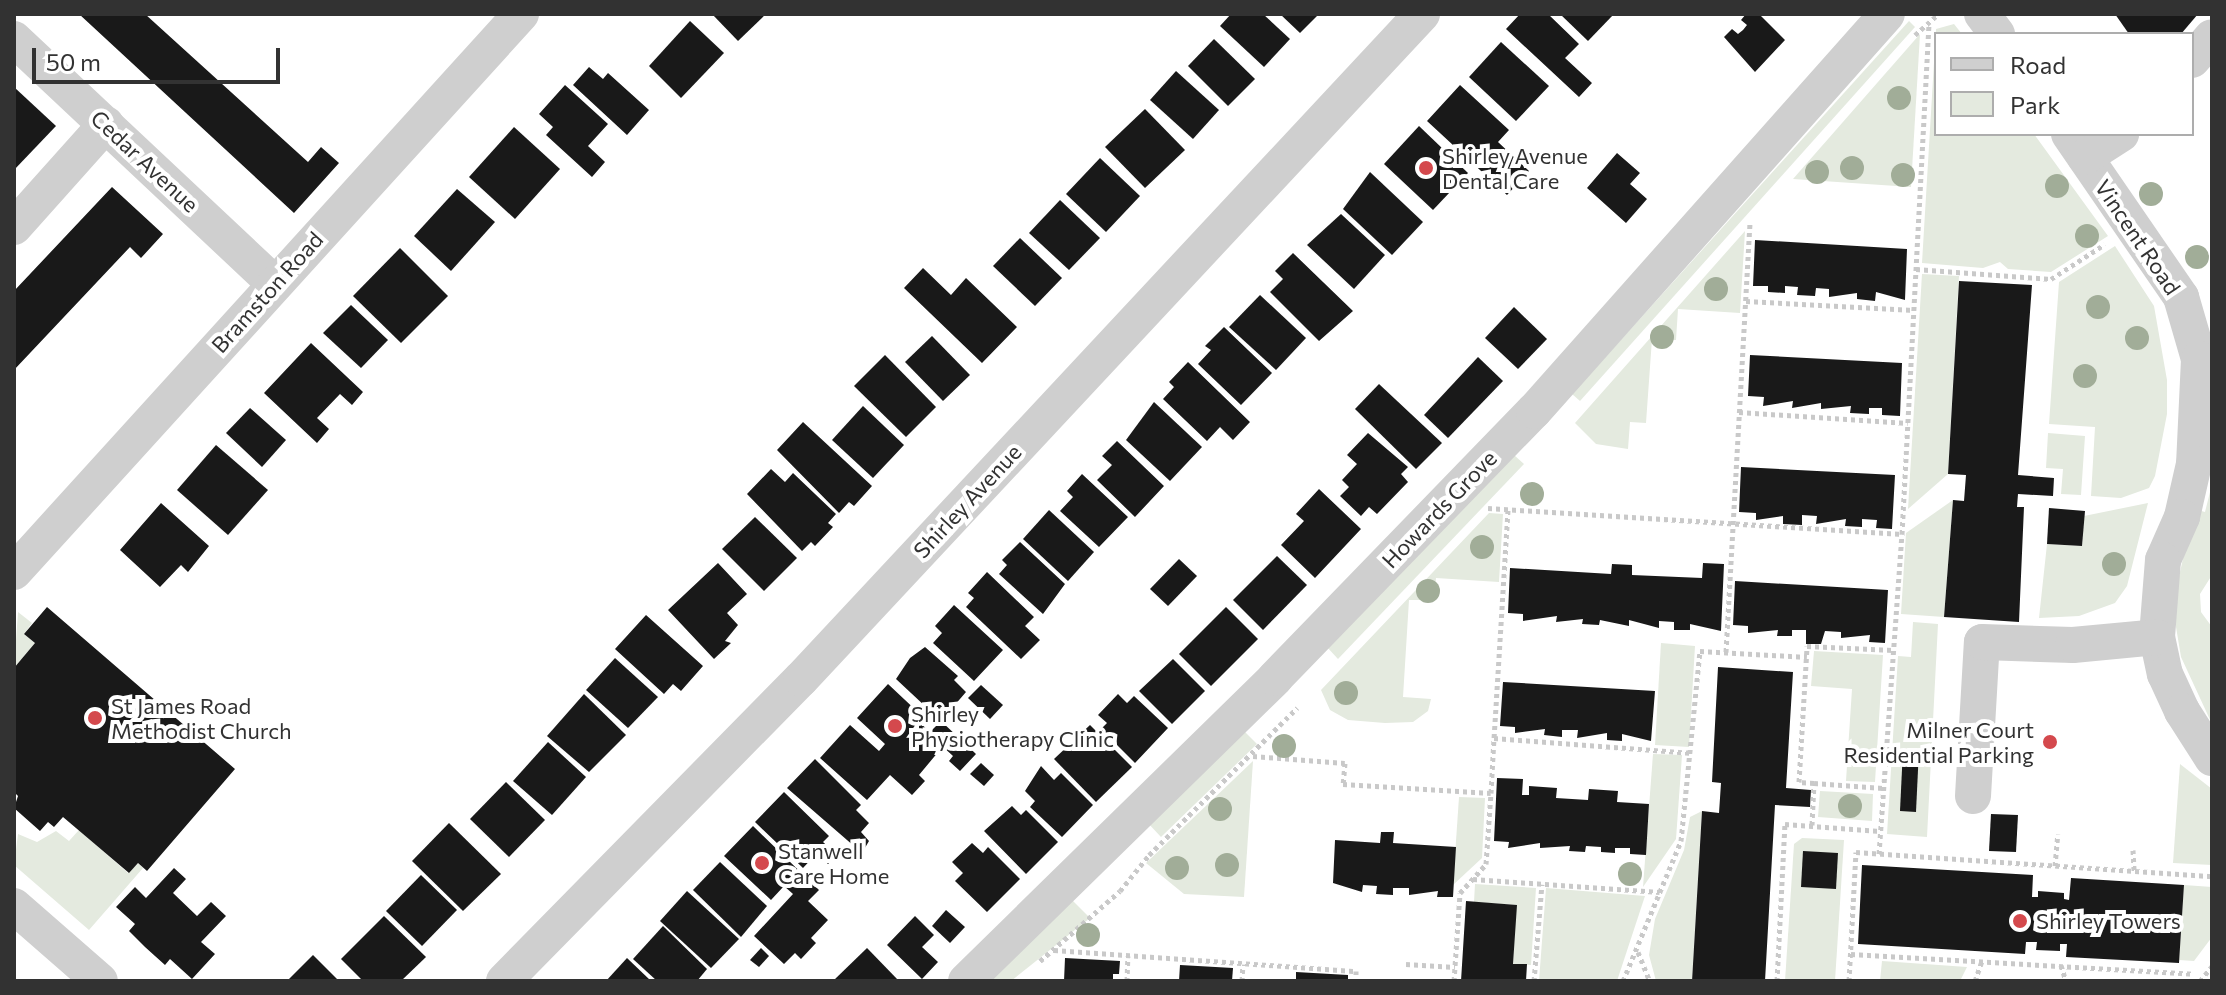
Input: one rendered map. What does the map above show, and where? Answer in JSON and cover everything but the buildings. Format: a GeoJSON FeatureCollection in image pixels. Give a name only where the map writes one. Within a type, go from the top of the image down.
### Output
{"type":"FeatureCollection","features":[{"type":"Feature","properties":{"kind":"street","name":"Bramston Road"},"geometry":{"type":"LineString","coordinates":[[14,572],[521,14]]}},
{"type":"Feature","properties":{"kind":"street","name":"Shirley Avenue"},"geometry":{"type":"LineString","coordinates":[[504,981],[801,679],[1422,14]]}},
{"type":"Feature","properties":{"kind":"street","name":"Howards Grove"},"geometry":{"type":"LineString","coordinates":[[966,981],[1275,678],[1534,411],[1887,14]]}},
{"type":"Feature","properties":{"kind":"street"},"geometry":{"type":"LineString","coordinates":[[1982,14],[1996,32]]}},
{"type":"Feature","properties":{"kind":"street"},"geometry":{"type":"LineString","coordinates":[[2194,58],[2212,37]]}},
{"type":"Feature","properties":{"kind":"street","name":"Cedar Avenue"},"geometry":{"type":"LineString","coordinates":[[14,39],[275,284]]}},
{"type":"Feature","properties":{"kind":"street"},"geometry":{"type":"LineString","coordinates":[[14,227],[106,124]]}},
{"type":"Feature","properties":{"kind":"street"},"geometry":{"type":"LineString","coordinates":[[2077,146],[2114,136]]}},
{"type":"Feature","properties":{"kind":"street","name":"Vincent Road"},"geometry":{"type":"LineString","coordinates":[[2077,146],[2131,230],[2181,297],[2199,359],[2205,418],[2188,495],[2163,560],[2157,637],[2170,686],[2194,736],[2212,758]]}},
{"type":"Feature","properties":{"kind":"street"},"geometry":{"type":"LineString","coordinates":[[1973,796],[1982,642],[2073,645],[2157,637]]}},
{"type":"Feature","properties":{"kind":"street"},"geometry":{"type":"LineString","coordinates":[[14,906],[100,981]]}},
{"type":"Feature","properties":{"kind":"path"},"geometry":{"type":"LineString","coordinates":[[1879,854],[1902,534],[1929,24]]}},
{"type":"Feature","properties":{"kind":"path"},"geometry":{"type":"LineString","coordinates":[[1726,652],[1750,219]]}},
{"type":"Feature","properties":{"kind":"path"},"geometry":{"type":"LineString","coordinates":[[1916,269],[2051,279],[2131,230]]}},
{"type":"Feature","properties":{"kind":"path"},"geometry":{"type":"LineString","coordinates":[[1746,301],[1914,310]]}},
{"type":"Feature","properties":{"kind":"path"},"geometry":{"type":"LineString","coordinates":[[1739,412],[1908,423]]}},
{"type":"Feature","properties":{"kind":"path"},"geometry":{"type":"LineString","coordinates":[[1487,508],[1902,534]]}},
{"type":"Feature","properties":{"kind":"path"},"geometry":{"type":"LineString","coordinates":[[1454,981],[1460,893],[1486,864],[1508,510]]}},
{"type":"Feature","properties":{"kind":"path"},"geometry":{"type":"LineString","coordinates":[[1883,788],[1799,782],[1807,646],[1893,650]]}},
{"type":"Feature","properties":{"kind":"path"},"geometry":{"type":"LineString","coordinates":[[1623,981],[1681,841],[1700,651],[1807,657]]}},
{"type":"Feature","properties":{"kind":"path"},"geometry":{"type":"LineString","coordinates":[[1494,738],[1692,753]]}},
{"type":"Feature","properties":{"kind":"path"},"geometry":{"type":"LineString","coordinates":[[1252,756],[1345,763],[1343,784],[1491,793]]}},
{"type":"Feature","properties":{"kind":"path"},"geometry":{"type":"LineString","coordinates":[[1812,825],[1814,783]]}},
{"type":"Feature","properties":{"kind":"path"},"geometry":{"type":"LineString","coordinates":[[1777,981],[1785,824],[1880,831]]}},
{"type":"Feature","properties":{"kind":"path"},"geometry":{"type":"LineString","coordinates":[[2055,866],[2058,834]]}},
{"type":"Feature","properties":{"kind":"path"},"geometry":{"type":"LineString","coordinates":[[2133,850],[2134,871]]}},
{"type":"Feature","properties":{"kind":"path"},"geometry":{"type":"LineString","coordinates":[[1849,981],[1856,852],[2212,876]]}},
{"type":"Feature","properties":{"kind":"path"},"geometry":{"type":"LineString","coordinates":[[1472,879],[1660,892]]}},
{"type":"Feature","properties":{"kind":"path"},"geometry":{"type":"LineString","coordinates":[[1534,981],[1542,884]]}},
{"type":"Feature","properties":{"kind":"path"},"geometry":{"type":"LineString","coordinates":[[1053,950],[1356,971],[1356,981]]}},
{"type":"Feature","properties":{"kind":"path"},"geometry":{"type":"LineString","coordinates":[[1637,950],[1650,981]]}},
{"type":"Feature","properties":{"kind":"path"},"geometry":{"type":"LineString","coordinates":[[1851,954],[2193,974]]}},
{"type":"Feature","properties":{"kind":"path"},"geometry":{"type":"LineString","coordinates":[[1127,981],[1128,956]]}},
{"type":"Feature","properties":{"kind":"path"},"geometry":{"type":"LineString","coordinates":[[1975,981],[1982,961]]}},
{"type":"Feature","properties":{"kind":"path"},"geometry":{"type":"LineString","coordinates":[[1242,981],[1243,964]]}},
{"type":"Feature","properties":{"kind":"path"},"geometry":{"type":"LineString","coordinates":[[1406,964],[1455,967]]}},
{"type":"Feature","properties":{"kind":"path"},"geometry":{"type":"LineString","coordinates":[[2061,965],[2066,981]]}},
{"type":"Feature","properties":{"kind":"path"},"geometry":{"type":"LineString","coordinates":[[2200,981],[2212,966]]}},
{"type":"Feature","properties":{"kind":"green space"},"geometry":{"type":"Polygon","coordinates":[[[1909,21],[1915,27],[1580,401],[1572,394],[1909,21]]]}},
{"type":"Feature","properties":{"kind":"green space"},"geometry":{"type":"Polygon","coordinates":[[[1954,24],[1960,32],[1936,32],[1936,29],[1954,24]]]}},
{"type":"Feature","properties":{"kind":"green space"},"geometry":{"type":"Polygon","coordinates":[[[1920,34],[1911,187],[1793,179],[1920,34]]]}},
{"type":"Feature","properties":{"kind":"green space"},"geometry":{"type":"Polygon","coordinates":[[[1934,62],[1934,136],[2035,136],[2108,236],[2051,272],[2008,269],[2000,262],[1983,268],[1922,263],[1934,62]]]}},
{"type":"Feature","properties":{"kind":"green space"},"geometry":{"type":"Polygon","coordinates":[[[1745,231],[1740,313],[1678,309],[1676,340],[1652,339],[1646,423],[1630,422],[1628,449],[1596,444],[1575,423],[1745,231]]]}},
{"type":"Feature","properties":{"kind":"green space"},"geometry":{"type":"Polygon","coordinates":[[[2115,246],[2154,306],[2167,380],[2167,414],[2155,476],[2149,488],[2121,498],[2091,496],[2095,427],[2049,424],[2059,282],[2115,246]]]}},
{"type":"Feature","properties":{"kind":"green space"},"geometry":{"type":"Polygon","coordinates":[[[1922,274],[1959,276],[1948,474],[1908,509],[1922,274]]]}},
{"type":"Feature","properties":{"kind":"green space"},"geometry":{"type":"Polygon","coordinates":[[[2048,433],[2085,436],[2081,495],[2061,494],[2063,469],[2046,468],[2048,433]]]}},
{"type":"Feature","properties":{"kind":"green space"},"geometry":{"type":"Polygon","coordinates":[[[1514,455],[1524,464],[1338,659],[1326,646],[1514,455]]]}},
{"type":"Feature","properties":{"kind":"green space"},"geometry":{"type":"Polygon","coordinates":[[[2212,484],[2212,575],[2200,594],[2201,612],[2212,627],[2212,724],[2181,657],[2175,621],[2178,581],[2194,509],[2205,512],[2212,484]]]}},
{"type":"Feature","properties":{"kind":"green space"},"geometry":{"type":"Polygon","coordinates":[[[1953,500],[1944,617],[1901,614],[1906,533],[1953,500]]]}},
{"type":"Feature","properties":{"kind":"green space"},"geometry":{"type":"Polygon","coordinates":[[[2148,503],[2127,586],[2115,603],[2079,616],[2039,618],[2047,544],[2082,546],[2084,516],[2148,503]]]}},
{"type":"Feature","properties":{"kind":"green space"},"geometry":{"type":"Polygon","coordinates":[[[1489,513],[1503,514],[1499,582],[1436,578],[1434,600],[1409,600],[1403,697],[1431,699],[1428,711],[1413,722],[1385,723],[1348,720],[1330,710],[1321,690],[1489,513]]]}},
{"type":"Feature","properties":{"kind":"green space"},"geometry":{"type":"Polygon","coordinates":[[[18,612],[32,623],[24,634],[35,643],[14,668],[18,612]]]}},
{"type":"Feature","properties":{"kind":"green space"},"geometry":{"type":"Polygon","coordinates":[[[1913,622],[1938,624],[1927,837],[1887,834],[1898,656],[1911,657],[1913,622]]]}},
{"type":"Feature","properties":{"kind":"green space"},"geometry":{"type":"Polygon","coordinates":[[[1661,643],[1695,646],[1689,747],[1655,745],[1661,643]]]}},
{"type":"Feature","properties":{"kind":"green space"},"geometry":{"type":"Polygon","coordinates":[[[1814,651],[1883,655],[1875,782],[1846,781],[1852,689],[1811,686],[1814,651]]]}},
{"type":"Feature","properties":{"kind":"green space"},"geometry":{"type":"Polygon","coordinates":[[[1241,728],[1257,744],[1161,837],[1146,821],[1241,728]]]}},
{"type":"Feature","properties":{"kind":"green space"},"geometry":{"type":"Polygon","coordinates":[[[1653,754],[1682,755],[1676,839],[1643,887],[1653,754]]]}},
{"type":"Feature","properties":{"kind":"green space"},"geometry":{"type":"Polygon","coordinates":[[[1253,761],[1244,897],[1184,894],[1146,863],[1253,761]]]}},
{"type":"Feature","properties":{"kind":"green space"},"geometry":{"type":"Polygon","coordinates":[[[2180,764],[2212,789],[2212,865],[2173,863],[2180,764]]]}},
{"type":"Feature","properties":{"kind":"green space"},"geometry":{"type":"Polygon","coordinates":[[[1820,791],[1873,794],[1872,821],[1818,817],[1820,791]]]}},
{"type":"Feature","properties":{"kind":"green space"},"geometry":{"type":"Polygon","coordinates":[[[1459,797],[1485,798],[1482,858],[1453,885],[1459,797]]]}},
{"type":"Feature","properties":{"kind":"green space"},"geometry":{"type":"Polygon","coordinates":[[[1702,811],[1692,981],[1656,981],[1649,955],[1655,919],[1684,850],[1690,817],[1702,811]]]}},
{"type":"Feature","properties":{"kind":"green space"},"geometry":{"type":"Polygon","coordinates":[[[79,830],[128,873],[138,863],[143,868],[89,930],[14,865],[18,834],[37,842],[56,831],[69,841],[79,830]]]}},
{"type":"Feature","properties":{"kind":"green space"},"geometry":{"type":"Polygon","coordinates":[[[1802,838],[1844,840],[1835,981],[1785,981],[1794,844],[1802,838]]]}},
{"type":"Feature","properties":{"kind":"green space"},"geometry":{"type":"Polygon","coordinates":[[[1475,884],[1536,888],[1531,965],[1513,964],[1516,905],[1474,902],[1475,884]]]}},
{"type":"Feature","properties":{"kind":"green space"},"geometry":{"type":"Polygon","coordinates":[[[2184,885],[2212,887],[2212,937],[2194,961],[2179,960],[2184,885]]]}},
{"type":"Feature","properties":{"kind":"green space"},"geometry":{"type":"Polygon","coordinates":[[[1546,888],[1645,896],[1617,981],[1539,981],[1546,888]]]}},
{"type":"Feature","properties":{"kind":"green space"},"geometry":{"type":"Polygon","coordinates":[[[1069,897],[1090,918],[1011,981],[983,981],[1069,897]]]}},
{"type":"Feature","properties":{"kind":"green space"},"geometry":{"type":"Polygon","coordinates":[[[1882,961],[1967,967],[1960,981],[1880,981],[1882,961]]]}},
{"type":"Feature","properties":{"kind":"place","name":"Shirley Avenue Dental Care"},"geometry":{"type":"Point","coordinates":[1426,168]}},
{"type":"Feature","properties":{"kind":"place","name":"St James Road Methodist Church"},"geometry":{"type":"Point","coordinates":[95,718]}},
{"type":"Feature","properties":{"kind":"place","name":"Shirley Physiotherapy Clinic"},"geometry":{"type":"Point","coordinates":[895,726]}},
{"type":"Feature","properties":{"kind":"place","name":"Milner Court Residential Parking"},"geometry":{"type":"Point","coordinates":[2050,742]}},
{"type":"Feature","properties":{"kind":"place","name":"Stanwell Care Home"},"geometry":{"type":"Point","coordinates":[762,863]}},
{"type":"Feature","properties":{"kind":"place","name":"Shirley Towers"},"geometry":{"type":"Point","coordinates":[2020,921]}}]}
